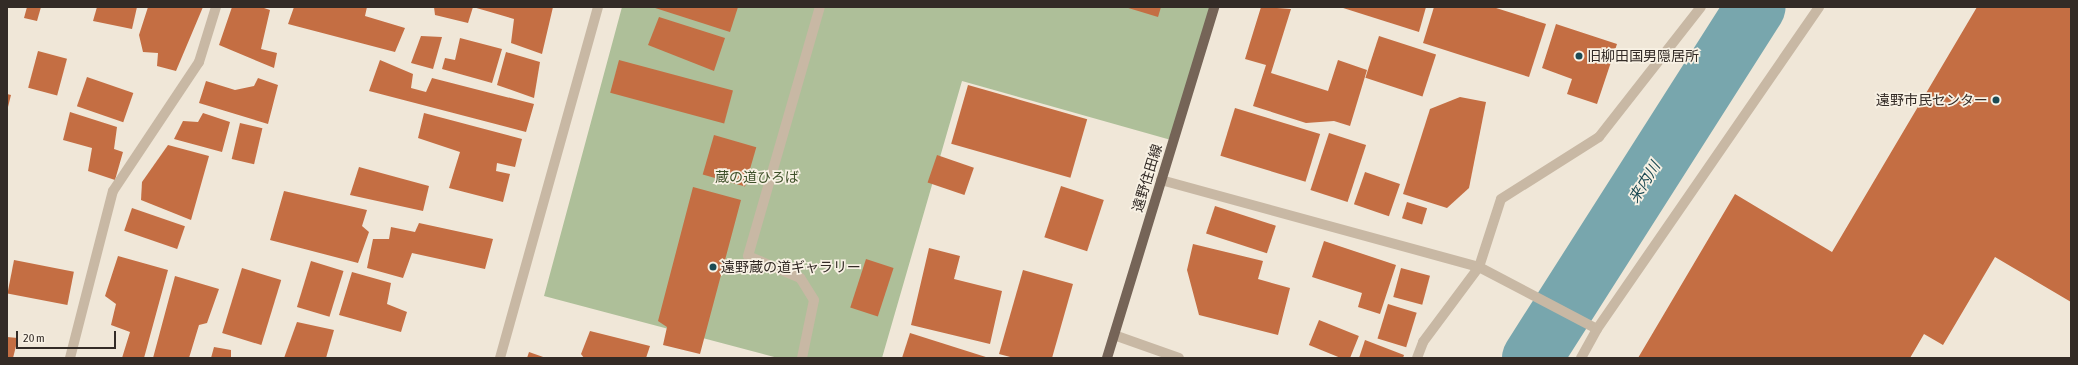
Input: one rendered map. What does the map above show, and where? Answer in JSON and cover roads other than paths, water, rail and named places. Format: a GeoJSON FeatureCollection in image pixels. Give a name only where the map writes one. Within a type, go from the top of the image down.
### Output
{"type":"FeatureCollection","features":[{"type":"Feature","properties":{"kind":"main road","name":"遠野住田線"},"geometry":{"type":"LineString","coordinates":[[1107,358],[1214,7]]}},
{"type":"Feature","properties":{"kind":"street"},"geometry":{"type":"LineString","coordinates":[[70,358],[113,191],[199,62],[216,7]]}},
{"type":"Feature","properties":{"kind":"street"},"geometry":{"type":"LineString","coordinates":[[500,358],[598,7]]}},
{"type":"Feature","properties":{"kind":"street"},"geometry":{"type":"LineString","coordinates":[[802,358],[814,300],[800,278],[748,256],[820,7]]}},
{"type":"Feature","properties":{"kind":"street"},"geometry":{"type":"LineString","coordinates":[[1417,358],[1423,342],[1479,268],[1501,199],[1599,137],[1701,7]]}},
{"type":"Feature","properties":{"kind":"street"},"geometry":{"type":"LineString","coordinates":[[1581,358],[1597,329],[1819,7]]}},
{"type":"Feature","properties":{"kind":"street"},"geometry":{"type":"LineString","coordinates":[[1161,180],[1479,268],[1597,329]]}},
{"type":"Feature","properties":{"kind":"street"},"geometry":{"type":"LineString","coordinates":[[1114,335],[1179,358]]}},
{"type":"Feature","properties":{"kind":"waterway","name":"来内川"},"geometry":{"type":"LineString","coordinates":[[1532,358],[1756,7]]}},
{"type":"Feature","properties":{"kind":"place","name":"旧柳田国男隠居所"},"geometry":{"type":"Point","coordinates":[1579,56]}},
{"type":"Feature","properties":{"kind":"place","name":"遠野市民センター"},"geometry":{"type":"Point","coordinates":[1996,100]}},
{"type":"Feature","properties":{"kind":"place","name":"遠野蔵の道ギャラリー"},"geometry":{"type":"Point","coordinates":[713,267]}},
{"type":"Feature","properties":{"kind":"park label","name":"蔵の道ひろば"},"geometry":{"type":"Point","coordinates":[757,177]}}]}
